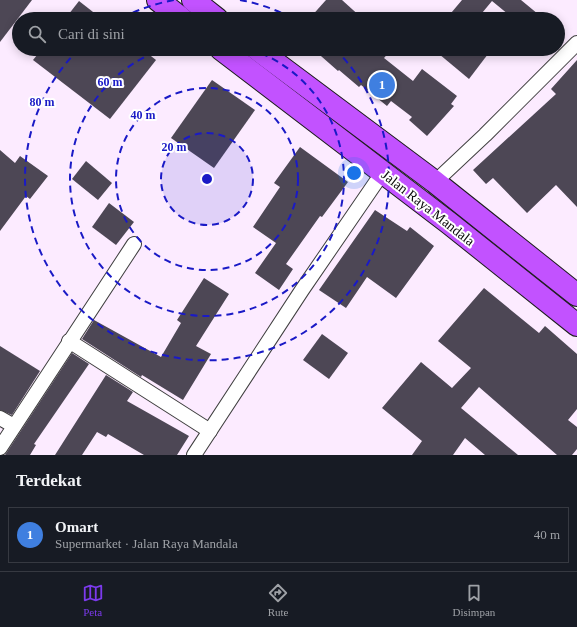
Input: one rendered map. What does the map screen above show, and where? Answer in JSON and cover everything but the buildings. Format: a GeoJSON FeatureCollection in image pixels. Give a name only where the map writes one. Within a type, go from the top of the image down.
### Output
{"type":"FeatureCollection","features":[{"type":"Feature","properties":{"kind":"highway"},"geometry":{"type":"LineString","coordinates":[[158,0],[173,12]]}},
{"type":"Feature","properties":{"kind":"highway"},"geometry":{"type":"LineString","coordinates":[[193,0],[208,12]]}},
{"type":"Feature","properties":{"kind":"highway","name":"Jalan Raya Mandala"},"geometry":{"type":"LineString","coordinates":[[229,56],[449,223],[577,325]]}},
{"type":"Feature","properties":{"kind":"highway","name":"Jalan Raya Mandala"},"geometry":{"type":"LineString","coordinates":[[266,56],[435,182],[577,295]]}},
{"type":"Feature","properties":{"kind":"highway"},"geometry":{"type":"LineString","coordinates":[[449,223],[464,206]]}},
{"type":"Feature","properties":{"kind":"street"},"geometry":{"type":"LineString","coordinates":[[565,54],[577,42]]}},
{"type":"Feature","properties":{"kind":"street"},"geometry":{"type":"LineString","coordinates":[[435,182],[485,135],[563,56]]}},
{"type":"Feature","properties":{"kind":"street"},"geometry":{"type":"LineString","coordinates":[[194,455],[306,284],[382,172]]}},
{"type":"Feature","properties":{"kind":"street"},"geometry":{"type":"LineString","coordinates":[[0,448],[134,244]]}},
{"type":"Feature","properties":{"kind":"street"},"geometry":{"type":"LineString","coordinates":[[69,341],[210,431]]}},
{"type":"Feature","properties":{"kind":"street"},"geometry":{"type":"LineString","coordinates":[[0,418],[14,426]]}},
{"type":"Feature","properties":{"kind":"place","name":"Omart"},"geometry":{"type":"Point","coordinates":[382,85]}}]}
